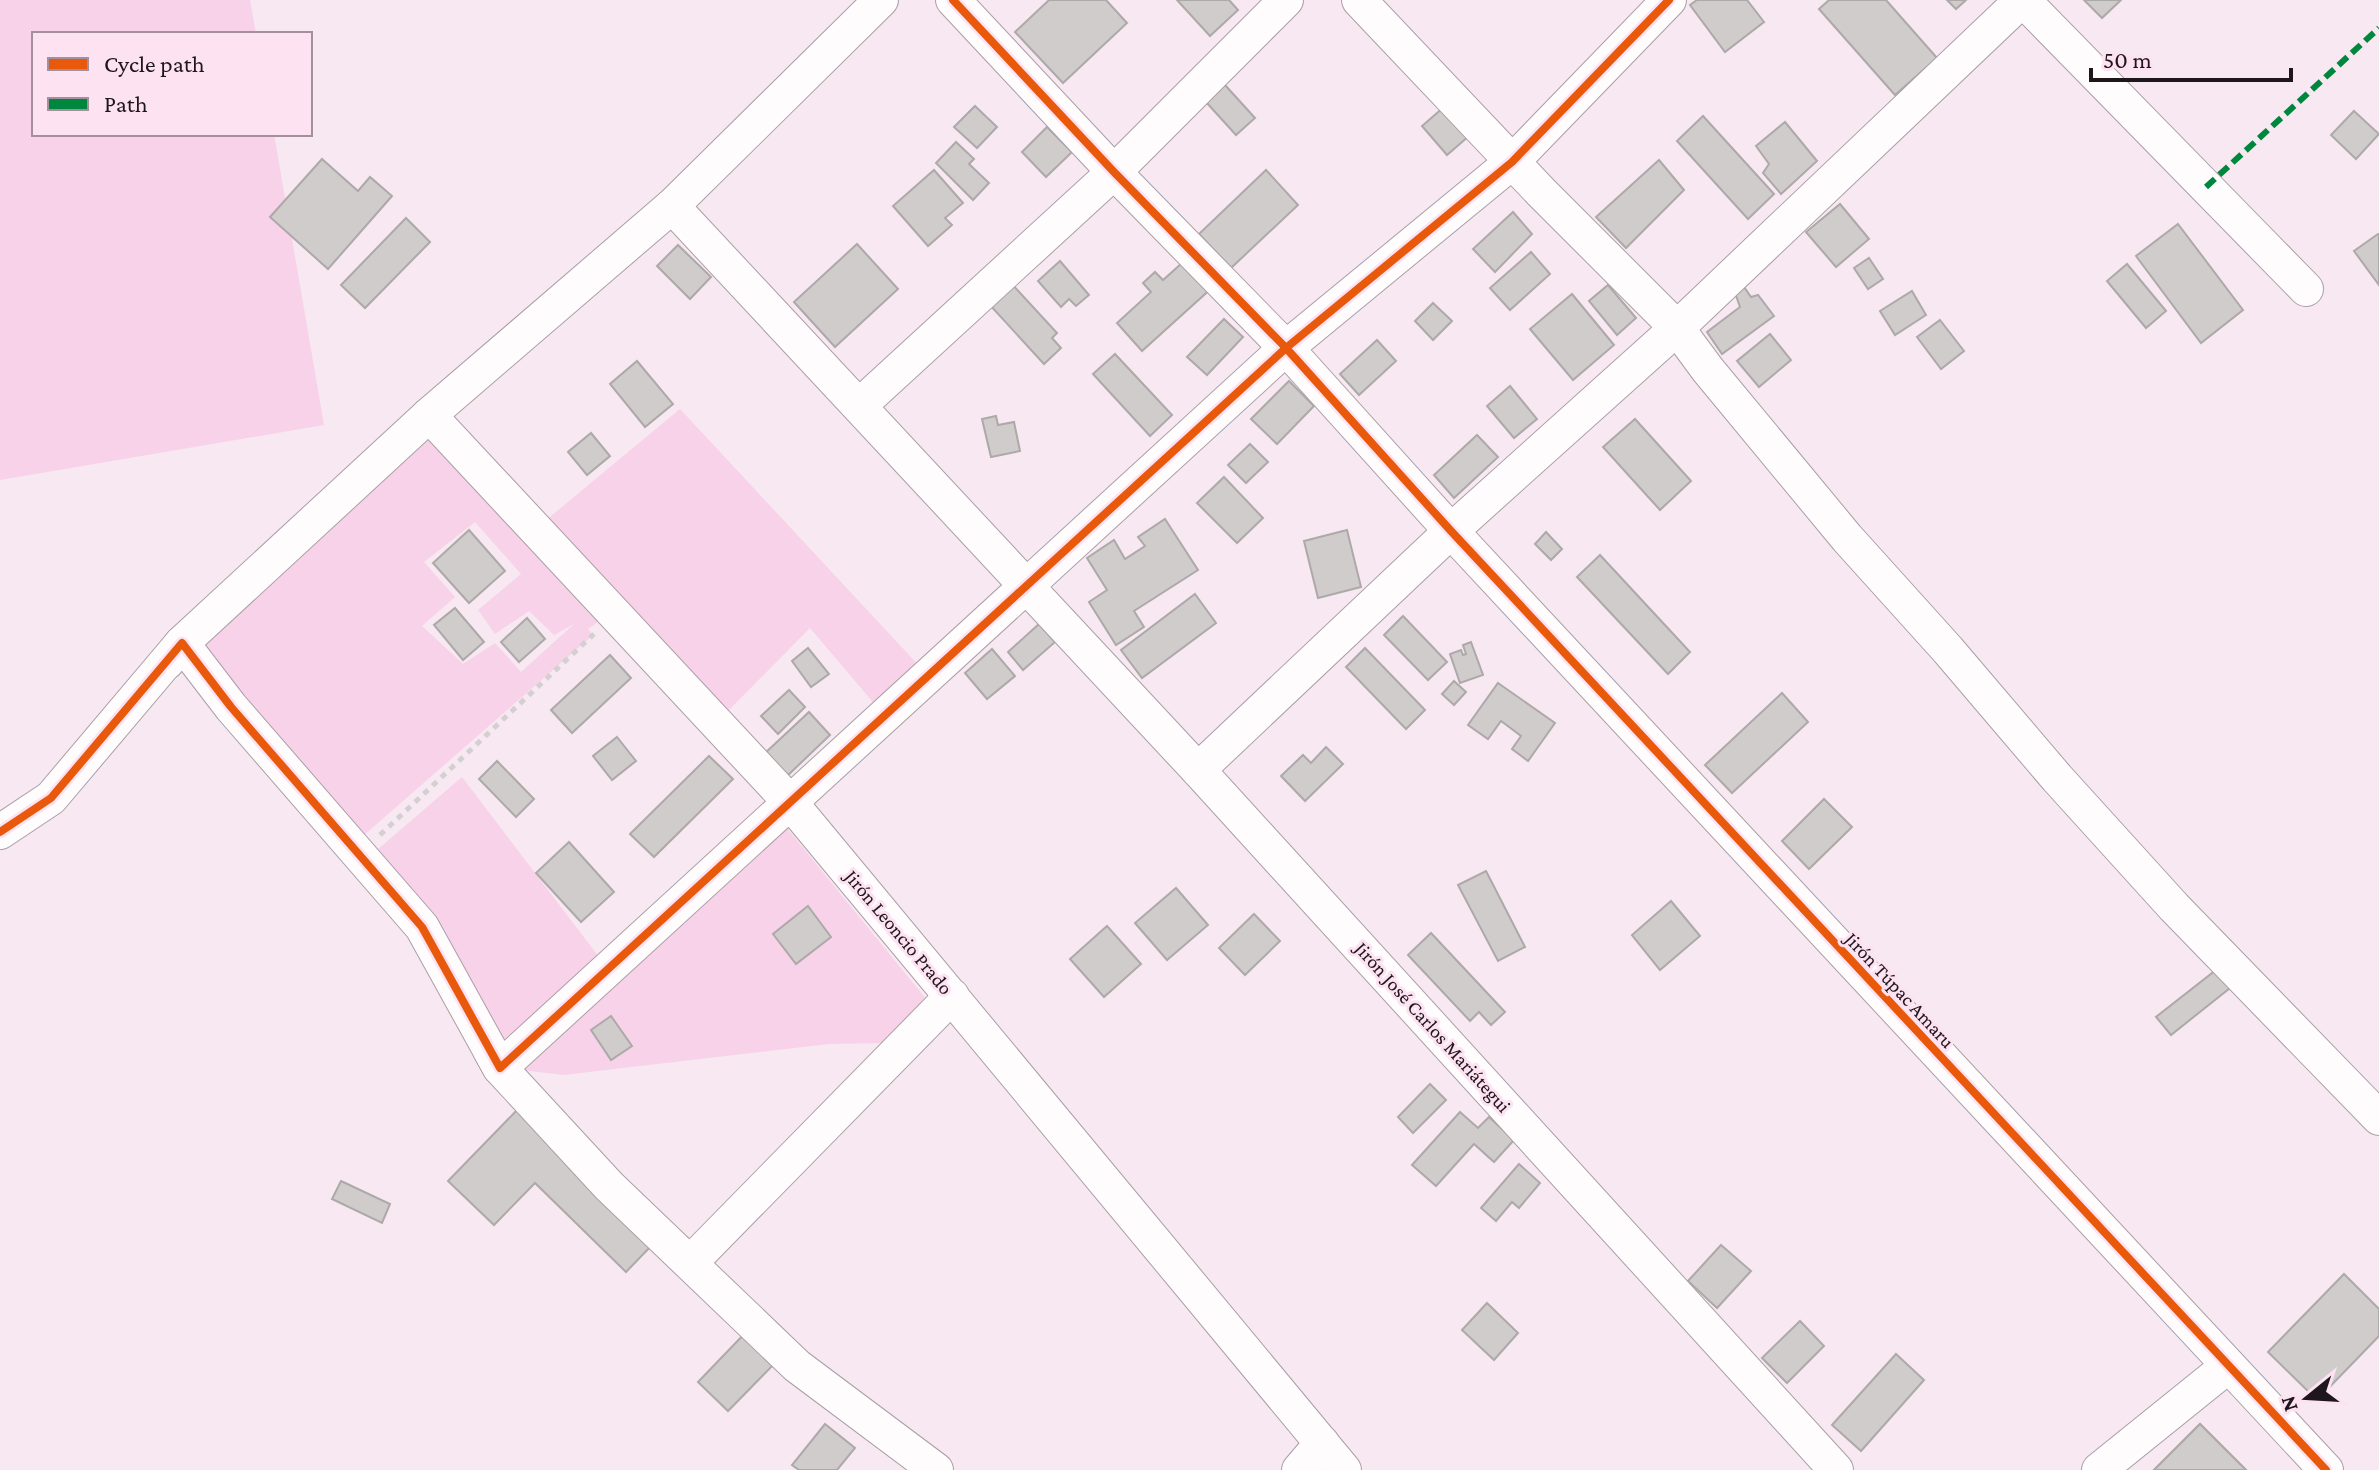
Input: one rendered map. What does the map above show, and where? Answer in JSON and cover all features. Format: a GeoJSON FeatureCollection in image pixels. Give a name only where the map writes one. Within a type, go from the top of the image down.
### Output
{"type":"FeatureCollection","features":[{"type":"Feature","properties":{"kind":"street"},"geometry":{"type":"LineString","coordinates":[[0,832],[51,798],[182,643],[429,415],[672,206],[881,0]]}},
{"type":"Feature","properties":{"kind":"street","name":"Jirón Túpac Amaru"},"geometry":{"type":"LineString","coordinates":[[953,0],[1114,172],[1286,348],[1451,531],[2326,1470]]}},
{"type":"Feature","properties":{"kind":"street"},"geometry":{"type":"LineString","coordinates":[[859,406],[1114,172],[1286,0]]}},
{"type":"Feature","properties":{"kind":"street"},"geometry":{"type":"LineString","coordinates":[[1359,0],[1512,162],[1677,328],[1847,538],[2057,778],[2174,907],[2379,1118]]}},
{"type":"Feature","properties":{"kind":"street"},"geometry":{"type":"LineString","coordinates":[[500,1068],[1286,348],[1512,162],[1669,0]]}},
{"type":"Feature","properties":{"kind":"street"},"geometry":{"type":"LineString","coordinates":[[1198,770],[1451,531],[1677,328],[2023,0],[2306,289]]}},
{"type":"Feature","properties":{"kind":"street","name":"Jirón José Carlos Mariátegui"},"geometry":{"type":"LineString","coordinates":[[672,206],[1198,770],[1836,1470]]}},
{"type":"Feature","properties":{"kind":"street","name":"Jirón Leoncio Prado"},"geometry":{"type":"LineString","coordinates":[[429,415],[790,802],[1344,1470]]}},
{"type":"Feature","properties":{"kind":"street"},"geometry":{"type":"LineString","coordinates":[[182,643],[231,707],[422,927],[500,1068],[609,1186],[797,1366],[936,1470]]}},
{"type":"Feature","properties":{"kind":"street"},"geometry":{"type":"LineString","coordinates":[[690,1263],[952,996]]}},
{"type":"Feature","properties":{"kind":"street"},"geometry":{"type":"LineString","coordinates":[[2099,1470],[2228,1366]]}},
{"type":"Feature","properties":{"kind":"street"},"geometry":{"type":"LineString","coordinates":[[1299,1470],[1322,1443]]}},
{"type":"Feature","properties":{"kind":"path"},"geometry":{"type":"LineString","coordinates":[[359,855],[593,635],[612,611]]}},
{"type":"Feature","properties":{"kind":"shaded area"},"geometry":{"type":"Polygon","coordinates":[[[0,0],[250,0],[256,32],[32,32],[32,136],[274,136],[324,425],[0,480],[0,0]]]}},
{"type":"Feature","properties":{"kind":"shaded area"},"geometry":{"type":"Polygon","coordinates":[[[680,409],[922,669],[878,708],[810,628],[726,713],[545,521],[680,409]]]}},
{"type":"Feature","properties":{"kind":"shaded area"},"geometry":{"type":"Polygon","coordinates":[[[429,440],[602,619],[588,629],[593,635],[363,836],[197,646],[429,440]],[[475,522],[424,562],[455,597],[422,626],[463,664],[495,643],[521,672],[574,624],[554,635],[529,611],[495,634],[478,610],[521,574],[475,522]]]}},
{"type":"Feature","properties":{"kind":"shaded area"},"geometry":{"type":"Polygon","coordinates":[[[462,777],[602,961],[501,1054],[370,856],[462,777]]]}},
{"type":"Feature","properties":{"kind":"shaded area"},"geometry":{"type":"Polygon","coordinates":[[[786,827],[931,1005],[888,1043],[829,1044],[563,1075],[513,1069],[786,827]]]}},
{"type":"Feature","properties":{"kind":"building"},"geometry":{"type":"Polygon","coordinates":[[[1049,0],[1106,0],[1127,23],[1063,83],[1015,32],[1049,0]]]}},
{"type":"Feature","properties":{"kind":"building"},"geometry":{"type":"Polygon","coordinates":[[[1177,0],[1229,0],[1238,10],[1210,36],[1177,0]]]}},
{"type":"Feature","properties":{"kind":"building"},"geometry":{"type":"Polygon","coordinates":[[[1697,0],[1747,0],[1764,22],[1725,52],[1690,5],[1697,0]]]}},
{"type":"Feature","properties":{"kind":"building"},"geometry":{"type":"Polygon","coordinates":[[[1829,0],[1886,0],[1937,58],[1895,95],[1819,9],[1829,0]]]}},
{"type":"Feature","properties":{"kind":"building"},"geometry":{"type":"Polygon","coordinates":[[[1947,0],[1966,0],[1956,9],[1947,0]]]}},
{"type":"Feature","properties":{"kind":"building"},"geometry":{"type":"Polygon","coordinates":[[[2084,0],[2121,0],[2102,18],[2084,0]]]}},
{"type":"Feature","properties":{"kind":"building"},"geometry":{"type":"Polygon","coordinates":[[[1225,85],[1255,118],[1236,135],[1206,102],[1225,85]]]}},
{"type":"Feature","properties":{"kind":"building"},"geometry":{"type":"Polygon","coordinates":[[[975,106],[997,127],[977,148],[954,127],[975,106]]]}},
{"type":"Feature","properties":{"kind":"building"},"geometry":{"type":"Polygon","coordinates":[[[1444,107],[1469,136],[1447,155],[1422,126],[1444,107]]]}},
{"type":"Feature","properties":{"kind":"building"},"geometry":{"type":"Polygon","coordinates":[[[2354,111],[2379,134],[2356,159],[2331,135],[2354,111]]]}},
{"type":"Feature","properties":{"kind":"building"},"geometry":{"type":"Polygon","coordinates":[[[1703,116],[1774,194],[1748,219],[1677,141],[1703,116]]]}},
{"type":"Feature","properties":{"kind":"building"},"geometry":{"type":"Polygon","coordinates":[[[1785,122],[1817,161],[1781,194],[1763,173],[1769,164],[1756,146],[1785,122]]]}},
{"type":"Feature","properties":{"kind":"building"},"geometry":{"type":"Polygon","coordinates":[[[1047,127],[1072,152],[1046,177],[1022,152],[1047,127]]]}},
{"type":"Feature","properties":{"kind":"building"},"geometry":{"type":"Polygon","coordinates":[[[956,142],[974,159],[969,164],[989,183],[973,200],[936,163],[956,142]]]}},
{"type":"Feature","properties":{"kind":"building"},"geometry":{"type":"Polygon","coordinates":[[[322,159],[358,191],[370,177],[392,196],[328,269],[270,217],[322,159]]]}},
{"type":"Feature","properties":{"kind":"building"},"geometry":{"type":"Polygon","coordinates":[[[1659,160],[1684,190],[1626,248],[1596,217],[1659,160]]]}},
{"type":"Feature","properties":{"kind":"building"},"geometry":{"type":"Polygon","coordinates":[[[934,170],[963,203],[945,218],[952,225],[928,246],[893,206],[934,170]]]}},
{"type":"Feature","properties":{"kind":"building"},"geometry":{"type":"Polygon","coordinates":[[[1266,170],[1298,205],[1231,268],[1199,234],[1266,170]]]}},
{"type":"Feature","properties":{"kind":"building"},"geometry":{"type":"Polygon","coordinates":[[[1840,204],[1869,239],[1836,267],[1806,232],[1840,204]]]}},
{"type":"Feature","properties":{"kind":"building"},"geometry":{"type":"Polygon","coordinates":[[[1513,212],[1532,234],[1495,272],[1473,249],[1513,212]]]}},
{"type":"Feature","properties":{"kind":"building"},"geometry":{"type":"Polygon","coordinates":[[[406,218],[430,242],[365,308],[341,285],[406,218]]]}},
{"type":"Feature","properties":{"kind":"building"},"geometry":{"type":"Polygon","coordinates":[[[2178,224],[2243,310],[2201,343],[2136,256],[2178,224]]]}},
{"type":"Feature","properties":{"kind":"building"},"geometry":{"type":"Polygon","coordinates":[[[2379,235],[2379,285],[2354,251],[2379,235]]]}},
{"type":"Feature","properties":{"kind":"building"},"geometry":{"type":"Polygon","coordinates":[[[857,244],[898,289],[835,347],[794,302],[857,244]]]}},
{"type":"Feature","properties":{"kind":"building"},"geometry":{"type":"Polygon","coordinates":[[[678,245],[711,277],[690,299],[657,266],[678,245]]]}},
{"type":"Feature","properties":{"kind":"building"},"geometry":{"type":"Polygon","coordinates":[[[1531,252],[1550,274],[1510,310],[1490,288],[1531,252]]]}},
{"type":"Feature","properties":{"kind":"building"},"geometry":{"type":"Polygon","coordinates":[[[1869,258],[1883,279],[1868,289],[1854,268],[1869,258]]]}},
{"type":"Feature","properties":{"kind":"building"},"geometry":{"type":"Polygon","coordinates":[[[1060,261],[1089,295],[1076,306],[1069,299],[1061,307],[1038,281],[1060,261]]]}},
{"type":"Feature","properties":{"kind":"building"},"geometry":{"type":"Polygon","coordinates":[[[1182,263],[1215,285],[1142,351],[1117,323],[1151,292],[1143,283],[1155,272],[1163,280],[1182,263]]]}},
{"type":"Feature","properties":{"kind":"building"},"geometry":{"type":"Polygon","coordinates":[[[2127,264],[2166,311],[2146,328],[2107,281],[2127,264]]]}},
{"type":"Feature","properties":{"kind":"building"},"geometry":{"type":"Polygon","coordinates":[[[1011,283],[1057,333],[1052,338],[1061,348],[1044,364],[989,304],[1011,283]]]}},
{"type":"Feature","properties":{"kind":"building"},"geometry":{"type":"Polygon","coordinates":[[[1742,284],[1751,297],[1758,295],[1774,316],[1722,354],[1707,332],[1740,307],[1733,287],[1742,284]]]}},
{"type":"Feature","properties":{"kind":"building"},"geometry":{"type":"Polygon","coordinates":[[[1608,285],[1636,318],[1617,335],[1589,301],[1608,285]]]}},
{"type":"Feature","properties":{"kind":"building"},"geometry":{"type":"Polygon","coordinates":[[[1912,291],[1926,315],[1895,335],[1880,311],[1912,291]]]}},
{"type":"Feature","properties":{"kind":"building"},"geometry":{"type":"Polygon","coordinates":[[[1572,294],[1614,345],[1573,380],[1530,329],[1572,294]]]}},
{"type":"Feature","properties":{"kind":"building"},"geometry":{"type":"Polygon","coordinates":[[[1433,303],[1452,321],[1433,340],[1415,321],[1433,303]]]}},
{"type":"Feature","properties":{"kind":"building"},"geometry":{"type":"Polygon","coordinates":[[[1224,319],[1243,337],[1207,375],[1187,357],[1224,319]]]}},
{"type":"Feature","properties":{"kind":"building"},"geometry":{"type":"Polygon","coordinates":[[[1940,320],[1964,351],[1941,369],[1917,337],[1940,320]]]}},
{"type":"Feature","properties":{"kind":"building"},"geometry":{"type":"Polygon","coordinates":[[[1770,334],[1791,360],[1759,387],[1737,361],[1770,334]]]}},
{"type":"Feature","properties":{"kind":"building"},"geometry":{"type":"Polygon","coordinates":[[[1377,340],[1396,361],[1359,395],[1340,374],[1377,340]]]}},
{"type":"Feature","properties":{"kind":"building"},"geometry":{"type":"Polygon","coordinates":[[[1115,354],[1172,415],[1150,436],[1093,374],[1115,354]]]}},
{"type":"Feature","properties":{"kind":"building"},"geometry":{"type":"Polygon","coordinates":[[[637,361],[673,404],[645,427],[610,384],[637,361]]]}},
{"type":"Feature","properties":{"kind":"building"},"geometry":{"type":"Polygon","coordinates":[[[1289,381],[1314,406],[1277,444],[1251,419],[1289,381]]]}},
{"type":"Feature","properties":{"kind":"building"},"geometry":{"type":"Polygon","coordinates":[[[1510,386],[1537,419],[1514,438],[1487,406],[1510,386]]]}},
{"type":"Feature","properties":{"kind":"building"},"geometry":{"type":"Polygon","coordinates":[[[996,416],[998,425],[1014,422],[1020,451],[991,457],[982,419],[996,416]]]}},
{"type":"Feature","properties":{"kind":"building"},"geometry":{"type":"Polygon","coordinates":[[[1635,419],[1691,481],[1660,510],[1603,447],[1635,419]]]}},
{"type":"Feature","properties":{"kind":"building"},"geometry":{"type":"Polygon","coordinates":[[[591,433],[610,456],[587,475],[568,452],[591,433]]]}},
{"type":"Feature","properties":{"kind":"building"},"geometry":{"type":"Polygon","coordinates":[[[1477,435],[1498,457],[1454,498],[1434,475],[1477,435]]]}},
{"type":"Feature","properties":{"kind":"building"},"geometry":{"type":"Polygon","coordinates":[[[1250,444],[1268,462],[1246,483],[1228,465],[1250,444]]]}},
{"type":"Feature","properties":{"kind":"building"},"geometry":{"type":"Polygon","coordinates":[[[1224,477],[1263,518],[1237,543],[1197,503],[1224,477]]]}},
{"type":"Feature","properties":{"kind":"building"},"geometry":{"type":"Polygon","coordinates":[[[1165,519],[1198,570],[1134,611],[1144,627],[1116,645],[1089,602],[1107,590],[1087,558],[1114,540],[1125,559],[1145,546],[1138,537],[1165,519]]]}},
{"type":"Feature","properties":{"kind":"building"},"geometry":{"type":"Polygon","coordinates":[[[469,530],[505,571],[469,603],[433,563],[469,530]]]}},
{"type":"Feature","properties":{"kind":"building"},"geometry":{"type":"Polygon","coordinates":[[[1347,530],[1361,587],[1318,598],[1304,541],[1347,530]]]}},
{"type":"Feature","properties":{"kind":"building"},"geometry":{"type":"Polygon","coordinates":[[[1546,532],[1562,549],[1551,560],[1535,544],[1546,532]]]}},
{"type":"Feature","properties":{"kind":"building"},"geometry":{"type":"Polygon","coordinates":[[[1600,555],[1690,652],[1668,674],[1577,577],[1600,555]]]}},
{"type":"Feature","properties":{"kind":"building"},"geometry":{"type":"Polygon","coordinates":[[[1195,594],[1216,623],[1142,678],[1121,650],[1195,594]]]}},
{"type":"Feature","properties":{"kind":"building"},"geometry":{"type":"Polygon","coordinates":[[[455,608],[484,642],[463,660],[434,625],[455,608]]]}},
{"type":"Feature","properties":{"kind":"building"},"geometry":{"type":"Polygon","coordinates":[[[1403,616],[1447,662],[1428,680],[1384,635],[1403,616]]]}},
{"type":"Feature","properties":{"kind":"building"},"geometry":{"type":"Polygon","coordinates":[[[527,618],[545,639],[519,662],[501,642],[527,618]]]}},
{"type":"Feature","properties":{"kind":"building"},"geometry":{"type":"Polygon","coordinates":[[[1039,624],[1055,642],[1023,670],[1008,652],[1039,624]]]}},
{"type":"Feature","properties":{"kind":"building"},"geometry":{"type":"Polygon","coordinates":[[[1471,642],[1483,675],[1460,683],[1450,654],[1461,650],[1463,655],[1466,654],[1463,645],[1471,642]]]}},
{"type":"Feature","properties":{"kind":"building"},"geometry":{"type":"Polygon","coordinates":[[[808,648],[829,674],[811,687],[792,661],[808,648]]]}},
{"type":"Feature","properties":{"kind":"building"},"geometry":{"type":"Polygon","coordinates":[[[1365,648],[1425,710],[1406,729],[1346,667],[1365,648]]]}},
{"type":"Feature","properties":{"kind":"building"},"geometry":{"type":"Polygon","coordinates":[[[992,649],[1015,676],[987,699],[965,673],[992,649]]]}},
{"type":"Feature","properties":{"kind":"building"},"geometry":{"type":"Polygon","coordinates":[[[610,655],[631,678],[572,733],[551,710],[610,655]]]}},
{"type":"Feature","properties":{"kind":"building"},"geometry":{"type":"Polygon","coordinates":[[[1454,681],[1466,692],[1454,705],[1442,694],[1454,681]]]}},
{"type":"Feature","properties":{"kind":"building"},"geometry":{"type":"Polygon","coordinates":[[[1498,683],[1555,723],[1528,761],[1512,749],[1521,736],[1501,721],[1488,739],[1468,725],[1498,683]]]}},
{"type":"Feature","properties":{"kind":"building"},"geometry":{"type":"Polygon","coordinates":[[[789,690],[805,707],[778,734],[761,716],[789,690]]]}},
{"type":"Feature","properties":{"kind":"building"},"geometry":{"type":"Polygon","coordinates":[[[1782,693],[1808,722],[1732,793],[1705,765],[1782,693]]]}},
{"type":"Feature","properties":{"kind":"building"},"geometry":{"type":"Polygon","coordinates":[[[809,712],[830,735],[785,778],[763,755],[809,712]]]}},
{"type":"Feature","properties":{"kind":"building"},"geometry":{"type":"Polygon","coordinates":[[[617,737],[636,761],[612,780],[593,756],[617,737]]]}},
{"type":"Feature","properties":{"kind":"building"},"geometry":{"type":"Polygon","coordinates":[[[1326,747],[1343,764],[1305,801],[1281,776],[1303,755],[1311,763],[1326,747]]]}},
{"type":"Feature","properties":{"kind":"building"},"geometry":{"type":"Polygon","coordinates":[[[709,756],[733,779],[654,857],[630,834],[709,756]]]}},
{"type":"Feature","properties":{"kind":"building"},"geometry":{"type":"Polygon","coordinates":[[[497,761],[534,799],[516,817],[479,779],[497,761]]]}},
{"type":"Feature","properties":{"kind":"building"},"geometry":{"type":"Polygon","coordinates":[[[1824,799],[1852,827],[1809,869],[1782,841],[1824,799]]]}},
{"type":"Feature","properties":{"kind":"building"},"geometry":{"type":"Polygon","coordinates":[[[569,842],[614,892],[581,922],[536,873],[569,842]]]}},
{"type":"Feature","properties":{"kind":"building"},"geometry":{"type":"Polygon","coordinates":[[[1486,871],[1525,947],[1498,961],[1458,885],[1486,871]]]}},
{"type":"Feature","properties":{"kind":"building"},"geometry":{"type":"Polygon","coordinates":[[[1176,888],[1208,925],[1167,960],[1135,923],[1176,888]]]}},
{"type":"Feature","properties":{"kind":"building"},"geometry":{"type":"Polygon","coordinates":[[[1671,901],[1700,936],[1660,970],[1632,935],[1671,901]]]}},
{"type":"Feature","properties":{"kind":"building"},"geometry":{"type":"Polygon","coordinates":[[[808,906],[831,937],[796,964],[773,934],[808,906]]]}},
{"type":"Feature","properties":{"kind":"building"},"geometry":{"type":"Polygon","coordinates":[[[1254,914],[1280,941],[1245,975],[1219,948],[1254,914]]]}},
{"type":"Feature","properties":{"kind":"building"},"geometry":{"type":"Polygon","coordinates":[[[1107,926],[1141,964],[1104,997],[1070,959],[1107,926]]]}},
{"type":"Feature","properties":{"kind":"building"},"geometry":{"type":"Polygon","coordinates":[[[1431,933],[1505,1012],[1491,1025],[1479,1012],[1470,1021],[1408,955],[1431,933]]]}},
{"type":"Feature","properties":{"kind":"building"},"geometry":{"type":"Polygon","coordinates":[[[2216,970],[2230,988],[2171,1035],[2156,1017],[2216,970]]]}},
{"type":"Feature","properties":{"kind":"building"},"geometry":{"type":"Polygon","coordinates":[[[611,1016],[632,1046],[611,1060],[591,1030],[611,1016]]]}},
{"type":"Feature","properties":{"kind":"building"},"geometry":{"type":"Polygon","coordinates":[[[1430,1084],[1446,1100],[1413,1133],[1398,1117],[1430,1084]]]}},
{"type":"Feature","properties":{"kind":"building"},"geometry":{"type":"Polygon","coordinates":[[[520,1107],[657,1240],[626,1272],[535,1183],[494,1225],[448,1181],[520,1107]]]}},
{"type":"Feature","properties":{"kind":"building"},"geometry":{"type":"Polygon","coordinates":[[[1460,1112],[1478,1128],[1489,1117],[1514,1140],[1494,1162],[1474,1144],[1436,1186],[1412,1165],[1460,1112]]]}},
{"type":"Feature","properties":{"kind":"building"},"geometry":{"type":"Polygon","coordinates":[[[1519,1164],[1540,1183],[1519,1208],[1512,1202],[1496,1221],[1481,1208],[1519,1164]]]}},
{"type":"Feature","properties":{"kind":"building"},"geometry":{"type":"Polygon","coordinates":[[[341,1181],[390,1204],[382,1223],[332,1199],[341,1181]]]}},
{"type":"Feature","properties":{"kind":"building"},"geometry":{"type":"Polygon","coordinates":[[[1721,1245],[1751,1271],[1717,1308],[1688,1281],[1721,1245]]]}},
{"type":"Feature","properties":{"kind":"building"},"geometry":{"type":"Polygon","coordinates":[[[2344,1274],[2379,1309],[2379,1336],[2317,1400],[2268,1352],[2344,1274]]]}},
{"type":"Feature","properties":{"kind":"building"},"geometry":{"type":"Polygon","coordinates":[[[1487,1303],[1518,1333],[1494,1360],[1462,1330],[1487,1303]]]}},
{"type":"Feature","properties":{"kind":"building"},"geometry":{"type":"Polygon","coordinates":[[[1800,1321],[1824,1346],[1787,1383],[1762,1358],[1800,1321]]]}},
{"type":"Feature","properties":{"kind":"building"},"geometry":{"type":"Polygon","coordinates":[[[749,1329],[779,1359],[728,1411],[698,1382],[749,1329]]]}},
{"type":"Feature","properties":{"kind":"building"},"geometry":{"type":"Polygon","coordinates":[[[1896,1354],[1924,1380],[1861,1451],[1832,1425],[1896,1354]]]}},
{"type":"Feature","properties":{"kind":"building"},"geometry":{"type":"Polygon","coordinates":[[[825,1424],[855,1448],[837,1470],[799,1470],[792,1465],[825,1424]]]}},
{"type":"Feature","properties":{"kind":"building"},"geometry":{"type":"Polygon","coordinates":[[[2200,1424],[2246,1470],[2154,1470],[2200,1424]]]}},
{"type":"Feature","properties":{"kind":"building"},"geometry":{"type":"Polygon","coordinates":[[[2200,1424],[2246,1470],[2154,1470],[2200,1424]]]}},
{"type":"Feature","properties":{"kind":"marked path"},"geometry":{"type":"LineString","coordinates":[[2206,187],[2379,28]]}},
{"type":"Feature","properties":{"kind":"cycle path"},"geometry":{"type":"LineString","coordinates":[[953,0],[1114,172],[1286,348],[1451,531],[2326,1470]]}},
{"type":"Feature","properties":{"kind":"cycle path"},"geometry":{"type":"LineString","coordinates":[[0,832],[51,798],[182,643],[231,707],[422,927],[500,1068],[1286,348],[1512,162],[1669,0]]}}]}
